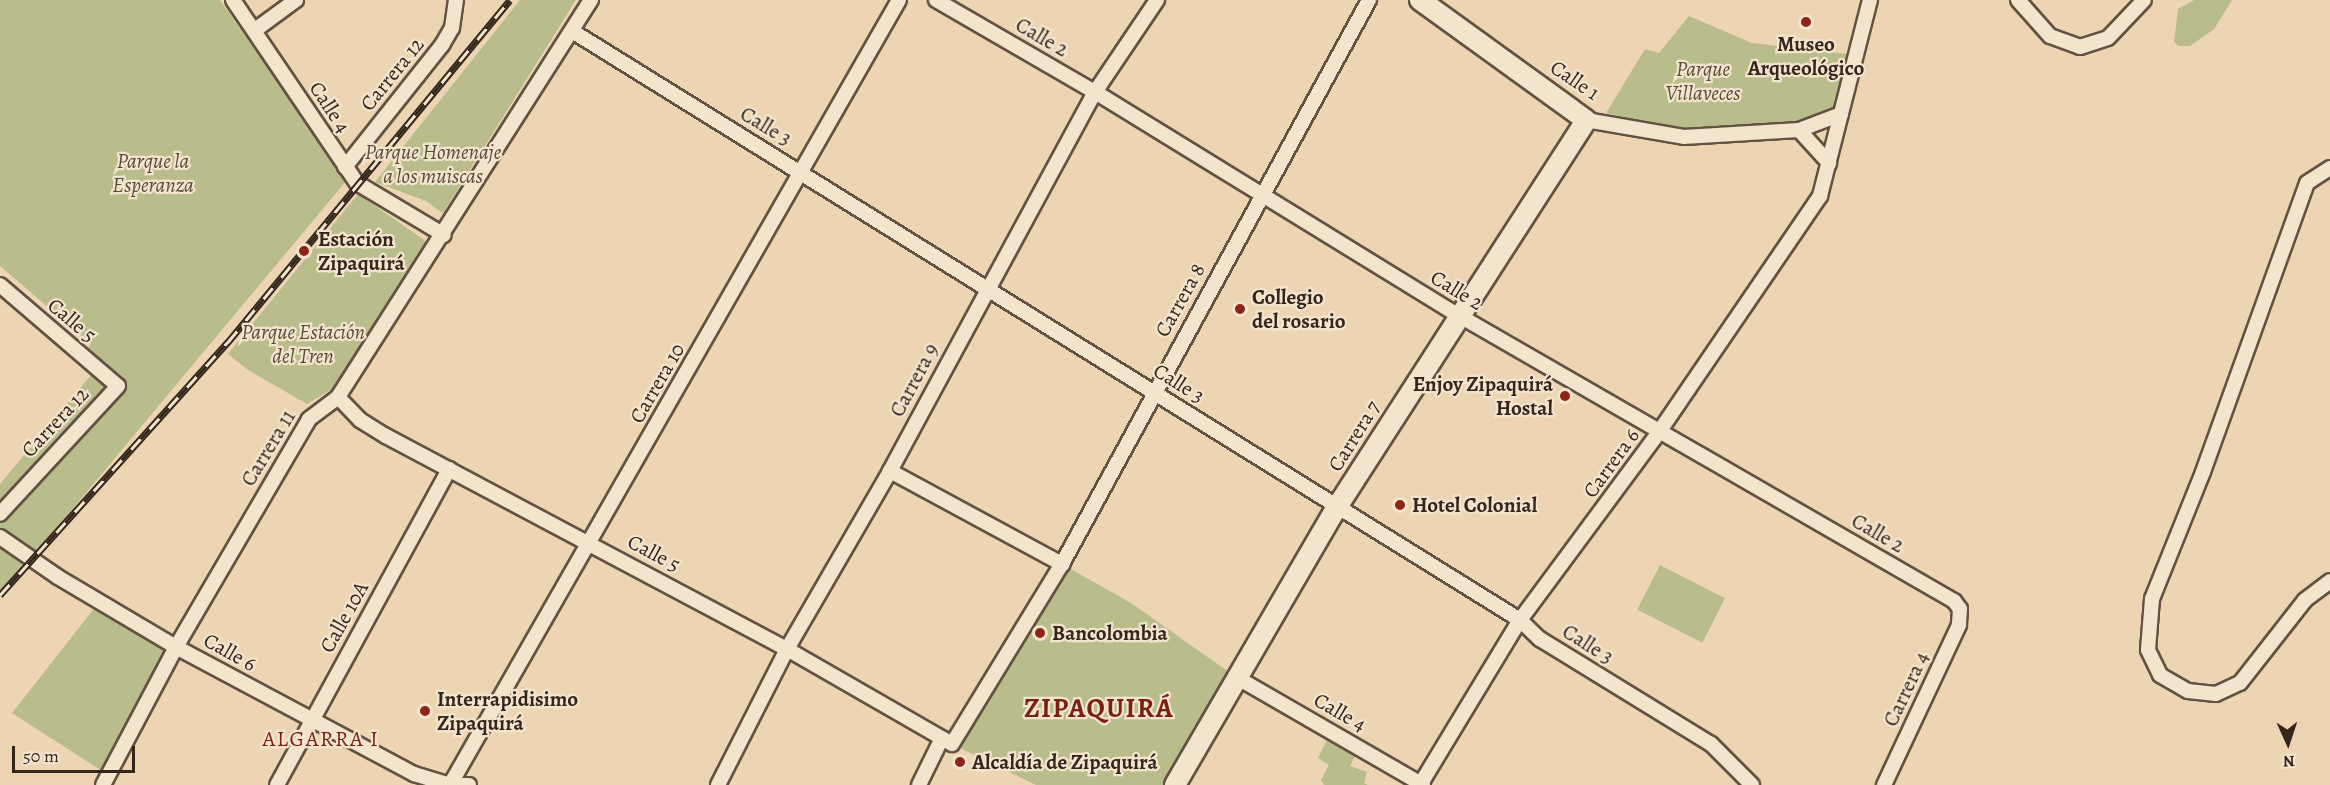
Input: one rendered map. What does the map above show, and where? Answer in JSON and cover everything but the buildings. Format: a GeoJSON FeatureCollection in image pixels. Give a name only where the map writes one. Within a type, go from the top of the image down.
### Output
{"type":"FeatureCollection","features":[{"type":"Feature","properties":{"kind":"street","name":"Calle 4"},"geometry":{"type":"LineString","coordinates":[[233,0],[357,183],[444,235]]}},
{"type":"Feature","properties":{"kind":"street"},"geometry":{"type":"LineString","coordinates":[[255,30],[296,0]]}},
{"type":"Feature","properties":{"kind":"street","name":"Carrera 12"},"geometry":{"type":"LineString","coordinates":[[345,167],[442,45],[452,28],[456,0]]}},
{"type":"Feature","properties":{"kind":"street","name":"Carrera 11"},"geometry":{"type":"LineString","coordinates":[[103,785],[176,647],[309,419],[338,397],[444,235],[591,0]]}},
{"type":"Feature","properties":{"kind":"street","name":"Carrera 10"},"geometry":{"type":"LineString","coordinates":[[450,785],[899,0]]}},
{"type":"Feature","properties":{"kind":"street","name":"Calle 2"},"geometry":{"type":"LineString","coordinates":[[936,0],[1095,92],[1458,315],[1954,601],[1960,609]]}},
{"type":"Feature","properties":{"kind":"street","name":"Carrera 9"},"geometry":{"type":"LineString","coordinates":[[718,785],[787,649],[890,471],[985,291],[1095,92],[1157,0]]}},
{"type":"Feature","properties":{"kind":"street","name":"Carrera 8"},"geometry":{"type":"LineString","coordinates":[[919,785],[1062,564],[1153,391],[1263,196],[1369,0]]}},
{"type":"Feature","properties":{"kind":"street","name":"Calle 1"},"geometry":{"type":"LineString","coordinates":[[1420,0],[1586,120],[1684,137],[1799,130],[1841,114]]}},
{"type":"Feature","properties":{"kind":"street","name":"Carrera 6"},"geometry":{"type":"LineString","coordinates":[[1422,784],[1520,620],[1659,432],[1820,196],[1870,0]]}},
{"type":"Feature","properties":{"kind":"street"},"geometry":{"type":"LineString","coordinates":[[2018,0],[2050,36],[2080,47],[2108,38],[2144,0]]}},
{"type":"Feature","properties":{"kind":"street","name":"Calle 3"},"geometry":{"type":"LineString","coordinates":[[572,31],[800,172],[985,291],[1153,391],[1520,620],[1540,639],[1711,744],[1752,785]]}},
{"type":"Feature","properties":{"kind":"street","name":"Carrera 7"},"geometry":{"type":"LineString","coordinates":[[1175,785],[1236,676],[1337,507],[1458,315],[1586,120]]}},
{"type":"Feature","properties":{"kind":"street"},"geometry":{"type":"LineString","coordinates":[[1799,130],[1828,164]]}},
{"type":"Feature","properties":{"kind":"street"},"geometry":{"type":"LineString","coordinates":[[2330,168],[2307,183],[2203,472],[2152,599],[2148,650],[2160,675],[2188,690],[2216,694],[2240,683],[2305,600],[2330,581]]}},
{"type":"Feature","properties":{"kind":"street","name":"Calle 5"},"geometry":{"type":"LineString","coordinates":[[0,285],[117,386]]}},
{"type":"Feature","properties":{"kind":"street","name":"Carrera 12"},"geometry":{"type":"LineString","coordinates":[[0,514],[117,386]]}},
{"type":"Feature","properties":{"kind":"street","name":"Calle 5"},"geometry":{"type":"LineString","coordinates":[[338,397],[360,420],[787,649],[947,741]]}},
{"type":"Feature","properties":{"kind":"street","name":"Calle 10A"},"geometry":{"type":"LineString","coordinates":[[277,785],[449,469]]}},
{"type":"Feature","properties":{"kind":"street"},"geometry":{"type":"LineString","coordinates":[[890,471],[1062,564]]}},
{"type":"Feature","properties":{"kind":"street","name":"Calle 6"},"geometry":{"type":"LineString","coordinates":[[0,537],[57,578],[176,647],[312,721],[425,780],[450,785],[469,785]]}},
{"type":"Feature","properties":{"kind":"street","name":"Carrera 4"},"geometry":{"type":"LineString","coordinates":[[1884,785],[1959,625],[1960,609]]}},
{"type":"Feature","properties":{"kind":"street","name":"Calle 4"},"geometry":{"type":"LineString","coordinates":[[1236,676],[1422,784]]}},
{"type":"Feature","properties":{"kind":"green space","name":"Parque la Esperanza"},"geometry":{"type":"Polygon","coordinates":[[[0,0],[220,0],[347,180],[0,596],[0,484],[91,375],[76,362],[91,344],[0,266],[0,0]]]}},
{"type":"Feature","properties":{"kind":"green space","name":"Parque Homenaje a los muiscas"},"geometry":{"type":"Polygon","coordinates":[[[520,0],[576,0],[443,213],[426,201],[375,182],[520,0]]]}},
{"type":"Feature","properties":{"kind":"green space"},"geometry":{"type":"Polygon","coordinates":[[[2194,0],[2232,0],[2214,29],[2190,46],[2179,46],[2174,42],[2178,9],[2194,0]]]}},
{"type":"Feature","properties":{"kind":"green space","name":"Parque Villaveces"},"geometry":{"type":"Polygon","coordinates":[[[1689,16],[1752,43],[1847,54],[1834,108],[1801,125],[1684,132],[1606,113],[1645,49],[1659,53],[1689,16]]]}},
{"type":"Feature","properties":{"kind":"green space","name":"Parque Estación del Tren"},"geometry":{"type":"Polygon","coordinates":[[[358,194],[427,242],[337,386],[307,404],[248,370],[228,354],[358,194]]]}},
{"type":"Feature","properties":{"kind":"green space"},"geometry":{"type":"Polygon","coordinates":[[[1062,564],[1131,603],[1236,677],[1175,785],[1036,785],[952,744],[1062,564]]]}},
{"type":"Feature","properties":{"kind":"green space"},"geometry":{"type":"Polygon","coordinates":[[[1660,565],[1725,598],[1702,643],[1637,610],[1660,565]]]}},
{"type":"Feature","properties":{"kind":"green space"},"geometry":{"type":"Polygon","coordinates":[[[96,606],[172,649],[105,773],[12,713],[96,606]]]}},
{"type":"Feature","properties":{"kind":"green space"},"geometry":{"type":"Polygon","coordinates":[[[1330,734],[1358,750],[1350,766],[1367,772],[1364,783],[1368,785],[1324,785],[1321,780],[1329,765],[1318,758],[1330,734]]]}},
{"type":"Feature","properties":{"kind":"railway"},"geometry":{"type":"LineString","coordinates":[[0,595],[228,342],[510,0]]}},
{"type":"Feature","properties":{"kind":"place","name":"Museo Arqueológico"},"geometry":{"type":"Point","coordinates":[1806,22]}},
{"type":"Feature","properties":{"kind":"place","name":"Estación Zipaquirá"},"geometry":{"type":"Point","coordinates":[304,251]}},
{"type":"Feature","properties":{"kind":"place","name":"Collegio del rosario"},"geometry":{"type":"Point","coordinates":[1240,309]}},
{"type":"Feature","properties":{"kind":"place","name":"Enjoy Zipaquirá Hostal"},"geometry":{"type":"Point","coordinates":[1565,396]}},
{"type":"Feature","properties":{"kind":"place","name":"Hotel Colonial"},"geometry":{"type":"Point","coordinates":[1400,505]}},
{"type":"Feature","properties":{"kind":"place","name":"Bancolombia"},"geometry":{"type":"Point","coordinates":[1040,633]}},
{"type":"Feature","properties":{"kind":"place","name":"Interrapidisimo Zipaquirá"},"geometry":{"type":"Point","coordinates":[425,711]}},
{"type":"Feature","properties":{"kind":"place","name":"Alcaldía de Zipaquirá"},"geometry":{"type":"Point","coordinates":[960,762]}},
{"type":"Feature","properties":{"kind":"district","name":"ZIPAQUIRÁ"},"geometry":{"type":"Point","coordinates":[1099,709]}},
{"type":"Feature","properties":{"kind":"district","name":"ALGARRA I"},"geometry":{"type":"Point","coordinates":[321,740]}}]}
